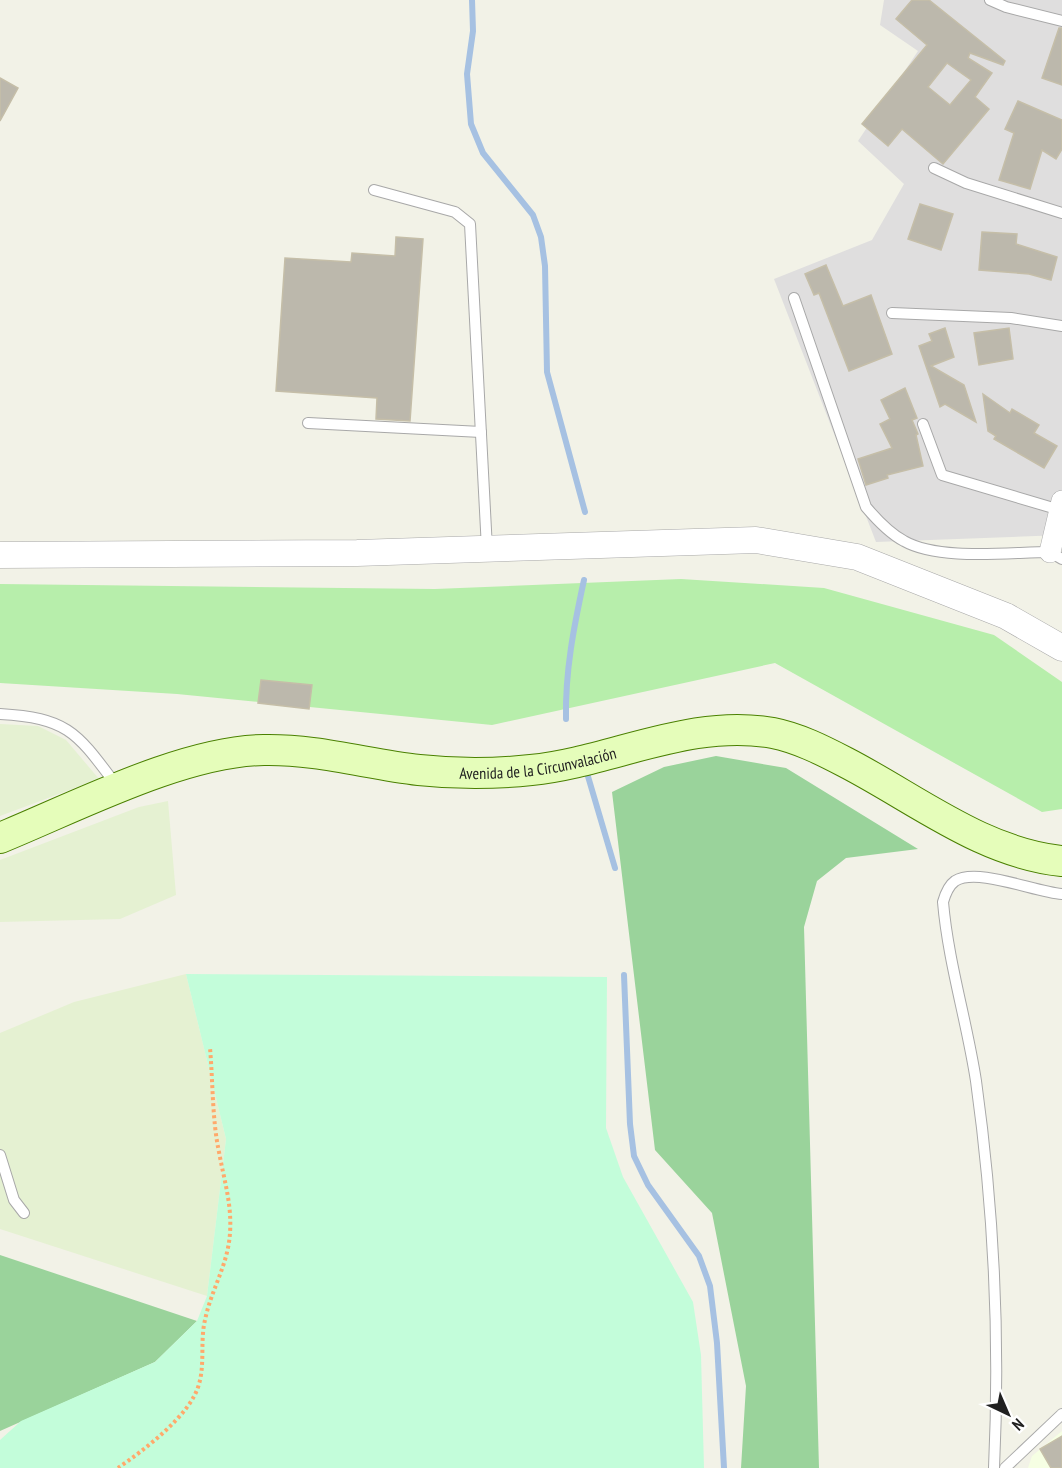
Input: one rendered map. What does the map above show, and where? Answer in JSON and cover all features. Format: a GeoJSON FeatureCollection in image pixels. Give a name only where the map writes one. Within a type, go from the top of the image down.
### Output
{"type":"FeatureCollection","features":[{"type":"Feature","properties":{"kind":"main road","name":"Avenida de la Circunvalación"},"geometry":{"type":"LineString","coordinates":[[0,838],[119,789],[207,758],[261,750],[301,751],[418,770],[503,773],[577,762],[682,736],[743,730],[771,733],[795,739],[858,768],[983,838],[1032,856],[1062,861]]}},
{"type":"Feature","properties":{"kind":"street"},"geometry":{"type":"LineString","coordinates":[[1056,556],[1061,506]]}},
{"type":"Feature","properties":{"kind":"street"},"geometry":{"type":"LineString","coordinates":[[0,555],[357,553],[756,540],[857,557],[1006,616],[1062,648]]}},
{"type":"Feature","properties":{"kind":"lane"},"geometry":{"type":"LineString","coordinates":[[990,0],[1006,7],[1062,21]]}},
{"type":"Feature","properties":{"kind":"lane"},"geometry":{"type":"LineString","coordinates":[[934,168],[966,183],[1062,213]]}},
{"type":"Feature","properties":{"kind":"lane"},"geometry":{"type":"LineString","coordinates":[[374,190],[455,212],[470,224],[487,549]]}},
{"type":"Feature","properties":{"kind":"lane"},"geometry":{"type":"LineString","coordinates":[[794,298],[866,507],[879,522],[905,542],[943,551],[1056,556]]}},
{"type":"Feature","properties":{"kind":"lane"},"geometry":{"type":"LineString","coordinates":[[892,313],[1011,318],[1062,326]]}},
{"type":"Feature","properties":{"kind":"lane"},"geometry":{"type":"LineString","coordinates":[[308,423],[481,432]]}},
{"type":"Feature","properties":{"kind":"lane"},"geometry":{"type":"LineString","coordinates":[[923,424],[942,476],[1061,506]]}},
{"type":"Feature","properties":{"kind":"lane"},"geometry":{"type":"LineString","coordinates":[[0,714],[27,716],[62,725],[85,744],[119,789]]}},
{"type":"Feature","properties":{"kind":"lane"},"geometry":{"type":"LineString","coordinates":[[994,1468],[996,1328],[986,1163],[976,1080],[943,902],[947,890],[955,881],[970,876],[1062,894]]}},
{"type":"Feature","properties":{"kind":"lane"},"geometry":{"type":"LineString","coordinates":[[0,1155],[14,1200],[24,1213]]}},
{"type":"Feature","properties":{"kind":"lane"},"geometry":{"type":"LineString","coordinates":[[1005,1468],[1062,1414]]}},
{"type":"Feature","properties":{"kind":"path"},"geometry":{"type":"LineString","coordinates":[[118,1468],[168,1426],[186,1407],[199,1384],[202,1331],[214,1291],[223,1272],[230,1234],[229,1192],[219,1152],[210,1048]]}},
{"type":"Feature","properties":{"kind":"shaded area"},"geometry":{"type":"Polygon","coordinates":[[[884,0],[1062,0],[1062,535],[876,542],[774,279],[872,240],[904,184],[858,141],[918,51],[880,25],[884,0]]]}},
{"type":"Feature","properties":{"kind":"shaded area"},"geometry":{"type":"Polygon","coordinates":[[[0,724],[38,726],[66,740],[99,779],[0,816],[0,724]]]}},
{"type":"Feature","properties":{"kind":"shaded area"},"geometry":{"type":"Polygon","coordinates":[[[168,801],[176,895],[120,919],[0,922],[0,860],[139,807],[168,801]]]}},
{"type":"Feature","properties":{"kind":"shaded area"},"geometry":{"type":"Polygon","coordinates":[[[186,974],[226,1139],[207,1296],[0,1229],[0,1033],[74,1002],[186,974]]]}},
{"type":"Feature","properties":{"kind":"shaded area"},"geometry":{"type":"Polygon","coordinates":[[[1062,1431],[1062,1468],[1028,1468],[1032,1456],[1062,1431]]]}},
{"type":"Feature","properties":{"kind":"green space"},"geometry":{"type":"Polygon","coordinates":[[[681,579],[824,588],[994,635],[1062,682],[1062,809],[1042,812],[775,663],[492,725],[177,694],[0,683],[0,584],[435,589],[681,579]]]}},
{"type":"Feature","properties":{"kind":"green space"},"geometry":{"type":"Polygon","coordinates":[[[716,756],[786,768],[918,849],[846,858],[817,881],[804,927],[819,1468],[741,1468],[746,1386],[712,1213],[655,1150],[612,792],[664,767],[716,756]]]}},
{"type":"Feature","properties":{"kind":"green space"},"geometry":{"type":"Polygon","coordinates":[[[186,974],[607,977],[606,1128],[623,1177],[693,1302],[701,1355],[704,1468],[0,1468],[0,1440],[21,1421],[155,1362],[197,1321],[207,1296],[226,1139],[186,974]]]}},
{"type":"Feature","properties":{"kind":"green space"},"geometry":{"type":"Polygon","coordinates":[[[0,1255],[197,1321],[155,1362],[0,1431],[0,1255]]]}},
{"type":"Feature","properties":{"kind":"building"},"geometry":{"type":"Polygon","coordinates":[[[912,0],[929,0],[1005,61],[1003,65],[970,53],[968,58],[992,73],[975,97],[989,109],[943,164],[902,129],[888,146],[862,124],[927,45],[896,19],[912,0]],[[947,63],[928,87],[950,105],[971,80],[947,63]]]}},
{"type":"Feature","properties":{"kind":"building"},"geometry":{"type":"Polygon","coordinates":[[[1059,28],[1062,28],[1062,85],[1042,78],[1059,28]]]}},
{"type":"Feature","properties":{"kind":"building"},"geometry":{"type":"Polygon","coordinates":[[[0,78],[18,88],[0,121],[0,78]]]}},
{"type":"Feature","properties":{"kind":"building"},"geometry":{"type":"Polygon","coordinates":[[[1018,101],[1062,120],[1062,149],[1056,159],[1042,150],[1030,189],[999,180],[1014,133],[1005,129],[1018,101]]]}},
{"type":"Feature","properties":{"kind":"building"},"geometry":{"type":"Polygon","coordinates":[[[920,204],[953,214],[941,250],[908,239],[920,204]]]}},
{"type":"Feature","properties":{"kind":"building"},"geometry":{"type":"Polygon","coordinates":[[[982,232],[1017,234],[1016,244],[1057,257],[1051,280],[1029,274],[979,270],[982,232]]]}},
{"type":"Feature","properties":{"kind":"building"},"geometry":{"type":"Polygon","coordinates":[[[396,237],[423,239],[410,421],[376,419],[377,398],[276,391],[285,258],[351,262],[352,253],[395,256],[396,237]]]}},
{"type":"Feature","properties":{"kind":"building"},"geometry":{"type":"Polygon","coordinates":[[[826,265],[843,306],[871,295],[892,354],[849,371],[819,293],[814,295],[805,274],[826,265]]]}},
{"type":"Feature","properties":{"kind":"building"},"geometry":{"type":"Polygon","coordinates":[[[945,328],[954,357],[931,366],[964,385],[976,422],[945,404],[940,407],[919,346],[932,341],[929,334],[945,328]]]}},
{"type":"Feature","properties":{"kind":"building"},"geometry":{"type":"Polygon","coordinates":[[[1009,328],[1013,359],[979,365],[974,333],[1009,328]]]}},
{"type":"Feature","properties":{"kind":"building"},"geometry":{"type":"Polygon","coordinates":[[[905,388],[917,418],[912,420],[918,434],[916,435],[923,466],[887,475],[888,478],[866,485],[858,459],[892,448],[880,424],[890,419],[881,400],[905,388]]]}},
{"type":"Feature","properties":{"kind":"building"},"geometry":{"type":"Polygon","coordinates":[[[983,394],[1010,413],[1012,409],[1039,425],[1034,433],[1057,446],[1044,468],[994,439],[996,436],[988,431],[983,394]]]}},
{"type":"Feature","properties":{"kind":"building"},"geometry":{"type":"Polygon","coordinates":[[[261,680],[312,685],[309,709],[258,703],[261,680]]]}},
{"type":"Feature","properties":{"kind":"building"},"geometry":{"type":"Polygon","coordinates":[[[1062,1436],[1062,1468],[1051,1468],[1040,1449],[1062,1436]]]}},
{"type":"Feature","properties":{"kind":"waterway"},"geometry":{"type":"LineString","coordinates":[[472,0],[473,31],[467,74],[471,124],[483,153],[533,215],[541,237],[545,266],[547,372],[585,512]]}},
{"type":"Feature","properties":{"kind":"waterway"},"geometry":{"type":"LineString","coordinates":[[566,719],[569,666],[584,580]]}},
{"type":"Feature","properties":{"kind":"waterway"},"geometry":{"type":"LineString","coordinates":[[587,773],[615,868]]}},
{"type":"Feature","properties":{"kind":"waterway"},"geometry":{"type":"LineString","coordinates":[[624,975],[630,1124],[634,1156],[648,1185],[699,1256],[710,1286],[717,1343],[724,1468]]}}]}
